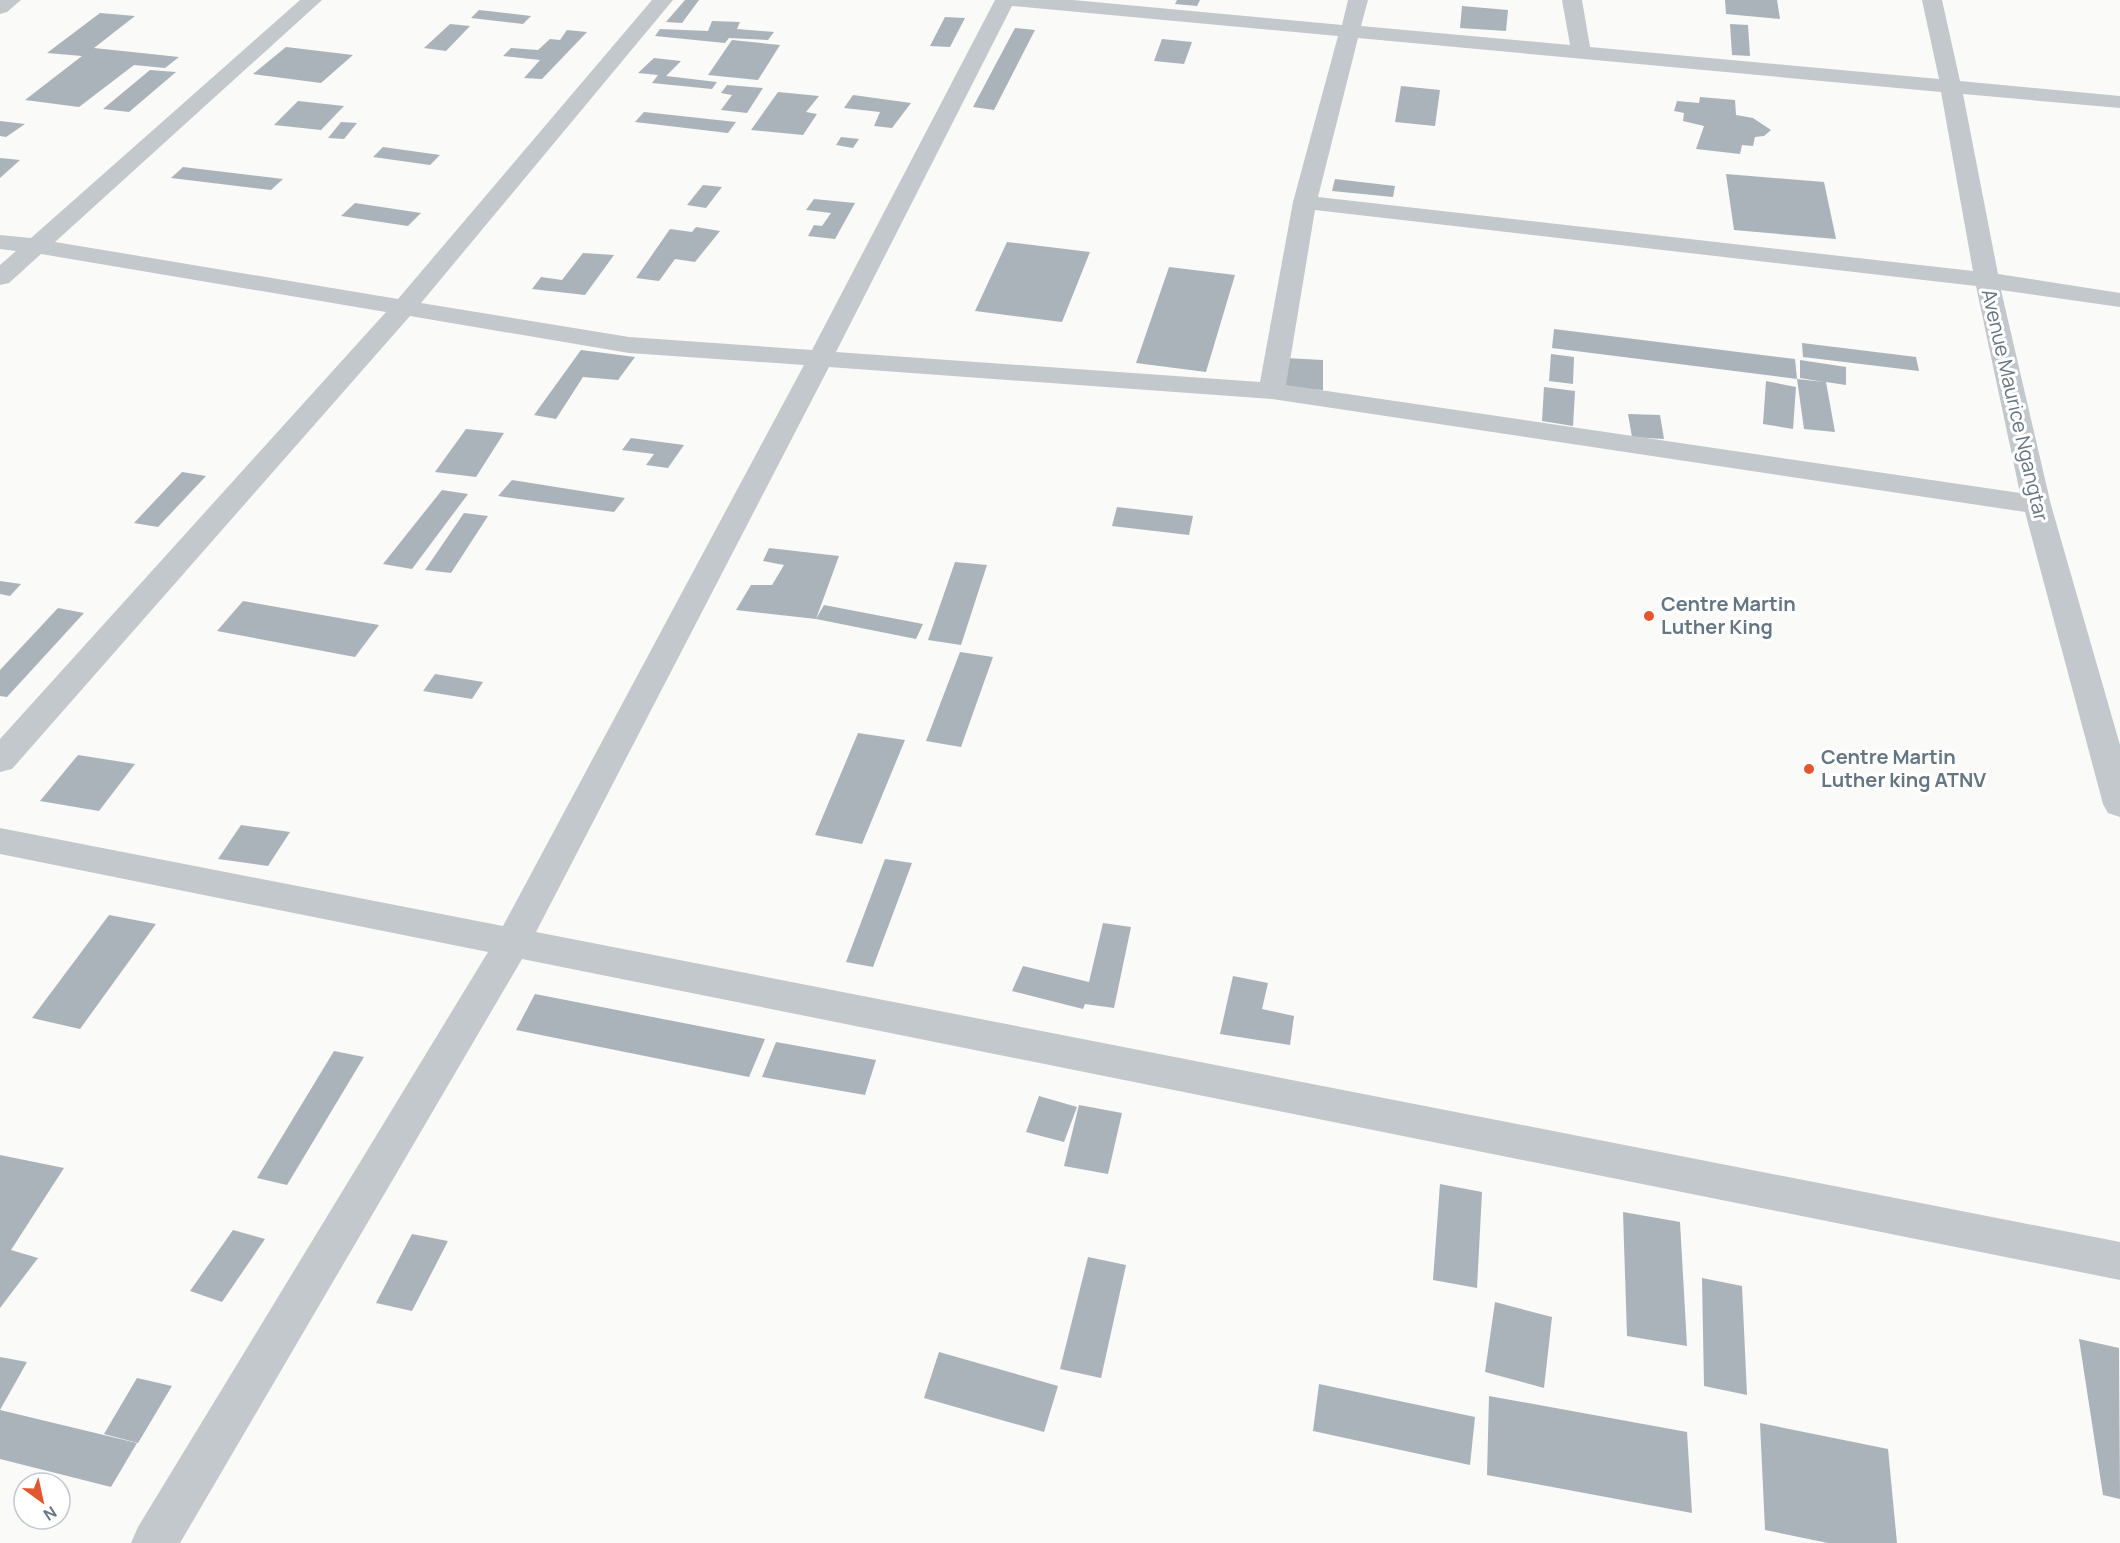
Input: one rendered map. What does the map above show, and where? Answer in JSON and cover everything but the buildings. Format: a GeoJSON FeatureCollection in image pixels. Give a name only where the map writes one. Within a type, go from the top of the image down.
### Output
{"type":"FeatureCollection","features":[{"type":"Feature","properties":{"kind":"street"},"geometry":{"type":"LineString","coordinates":[[0,8],[11,0]]}},
{"type":"Feature","properties":{"kind":"street"},"geometry":{"type":"LineString","coordinates":[[0,278],[312,0]]}},
{"type":"Feature","properties":{"kind":"street"},"geometry":{"type":"LineString","coordinates":[[0,760],[404,308],[663,0]]}},
{"type":"Feature","properties":{"kind":"street"},"geometry":{"type":"LineString","coordinates":[[154,1543],[513,942],[1006,0],[2120,102]]}},
{"type":"Feature","properties":{"kind":"street"},"geometry":{"type":"LineString","coordinates":[[1272,391],[1305,202],[1358,0]]}},
{"type":"Feature","properties":{"kind":"street"},"geometry":{"type":"LineString","coordinates":[[1572,0],[1581,52]]}},
{"type":"Feature","properties":{"kind":"street","name":"Avenue Maurice Ngangtar"},"geometry":{"type":"LineString","coordinates":[[1932,0],[1951,86],[1987,280],[2037,505],[2120,804]]}},
{"type":"Feature","properties":{"kind":"street"},"geometry":{"type":"LineString","coordinates":[[1305,202],[1987,280],[2120,300]]}},
{"type":"Feature","properties":{"kind":"street"},"geometry":{"type":"LineString","coordinates":[[0,242],[37,246],[629,345],[1272,391],[2037,505]]}},
{"type":"Feature","properties":{"kind":"street"},"geometry":{"type":"LineString","coordinates":[[0,841],[2120,1261]]}},
{"type":"Feature","properties":{"kind":"place","name":"Centre Martin Luther King"},"geometry":{"type":"Point","coordinates":[1649,616]}},
{"type":"Feature","properties":{"kind":"place","name":"Centre Martin Luther king ATNV"},"geometry":{"type":"Point","coordinates":[1809,769]}}]}
